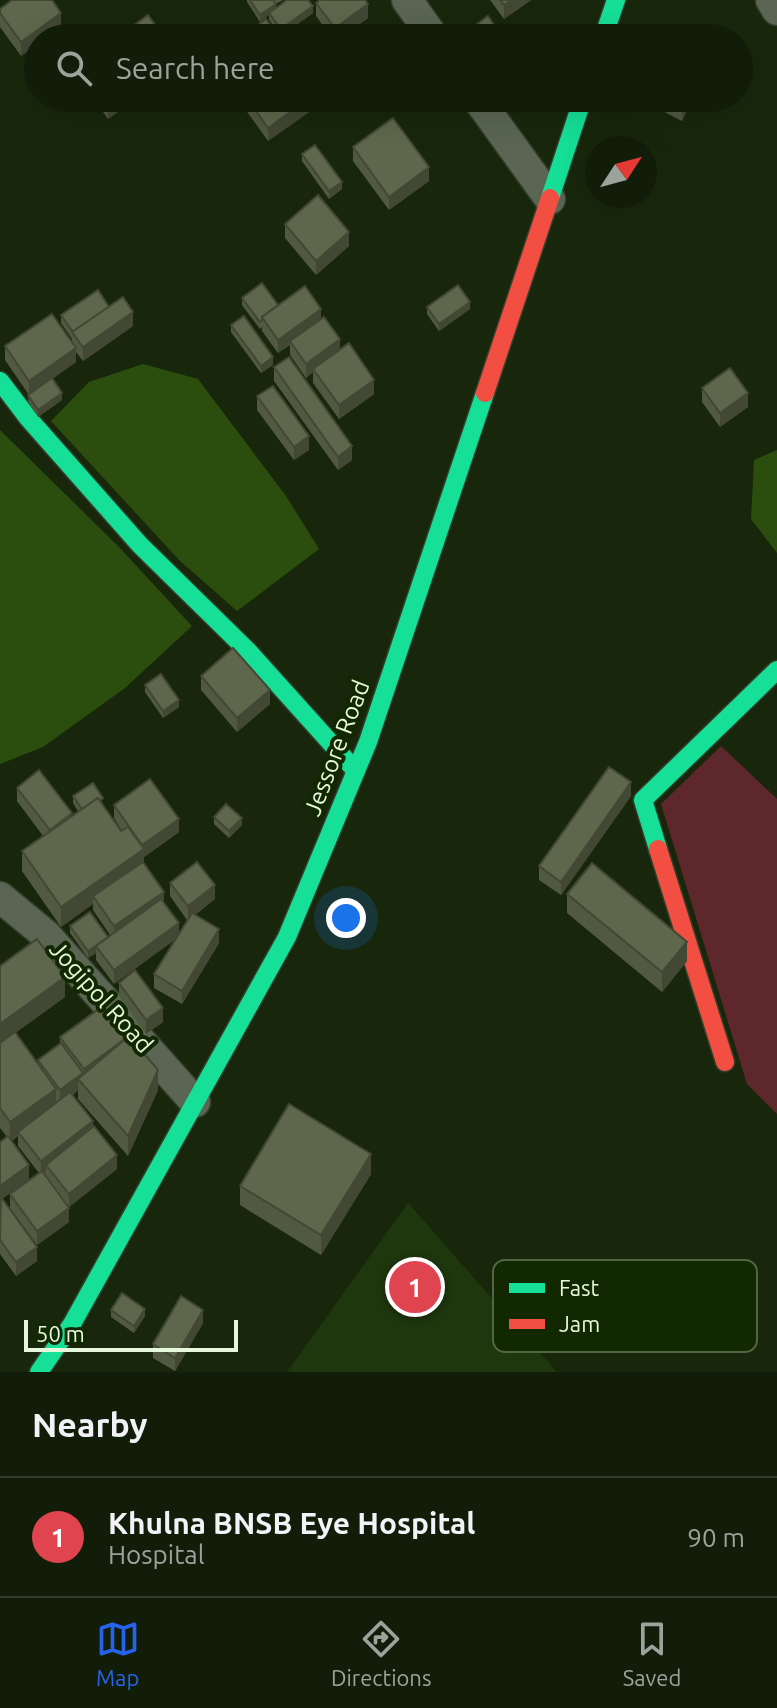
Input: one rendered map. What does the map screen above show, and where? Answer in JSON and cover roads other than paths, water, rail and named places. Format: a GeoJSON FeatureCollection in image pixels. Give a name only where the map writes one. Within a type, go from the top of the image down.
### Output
{"type":"FeatureCollection","features":[{"type":"Feature","properties":{"kind":"main road"},"geometry":{"type":"LineString","coordinates":[[608,24],[616,0]]}},
{"type":"Feature","properties":{"kind":"main road","name":"Jessore Road"},"geometry":{"type":"LineString","coordinates":[[39,1372],[72,1324],[287,937],[368,742],[578,112]]}},
{"type":"Feature","properties":{"kind":"main road"},"geometry":{"type":"LineString","coordinates":[[0,381],[28,418],[140,545],[249,652],[356,771]]}},
{"type":"Feature","properties":{"kind":"main road"},"geometry":{"type":"LineString","coordinates":[[725,1062],[643,800],[777,670]]}},
{"type":"Feature","properties":{"kind":"street"},"geometry":{"type":"LineString","coordinates":[[407,0],[424,24]]}},
{"type":"Feature","properties":{"kind":"street"},"geometry":{"type":"LineString","coordinates":[[771,0],[777,10]]}},
{"type":"Feature","properties":{"kind":"street"},"geometry":{"type":"LineString","coordinates":[[487,112],[550,199]]}},
{"type":"Feature","properties":{"kind":"street","name":"Jogipol Road"},"geometry":{"type":"LineString","coordinates":[[0,897],[46,935],[195,1102]]}},
{"type":"Feature","properties":{"kind":"place","name":"Khulna BNSB Eye Hospital"},"geometry":{"type":"Point","coordinates":[415,1287]}}]}
